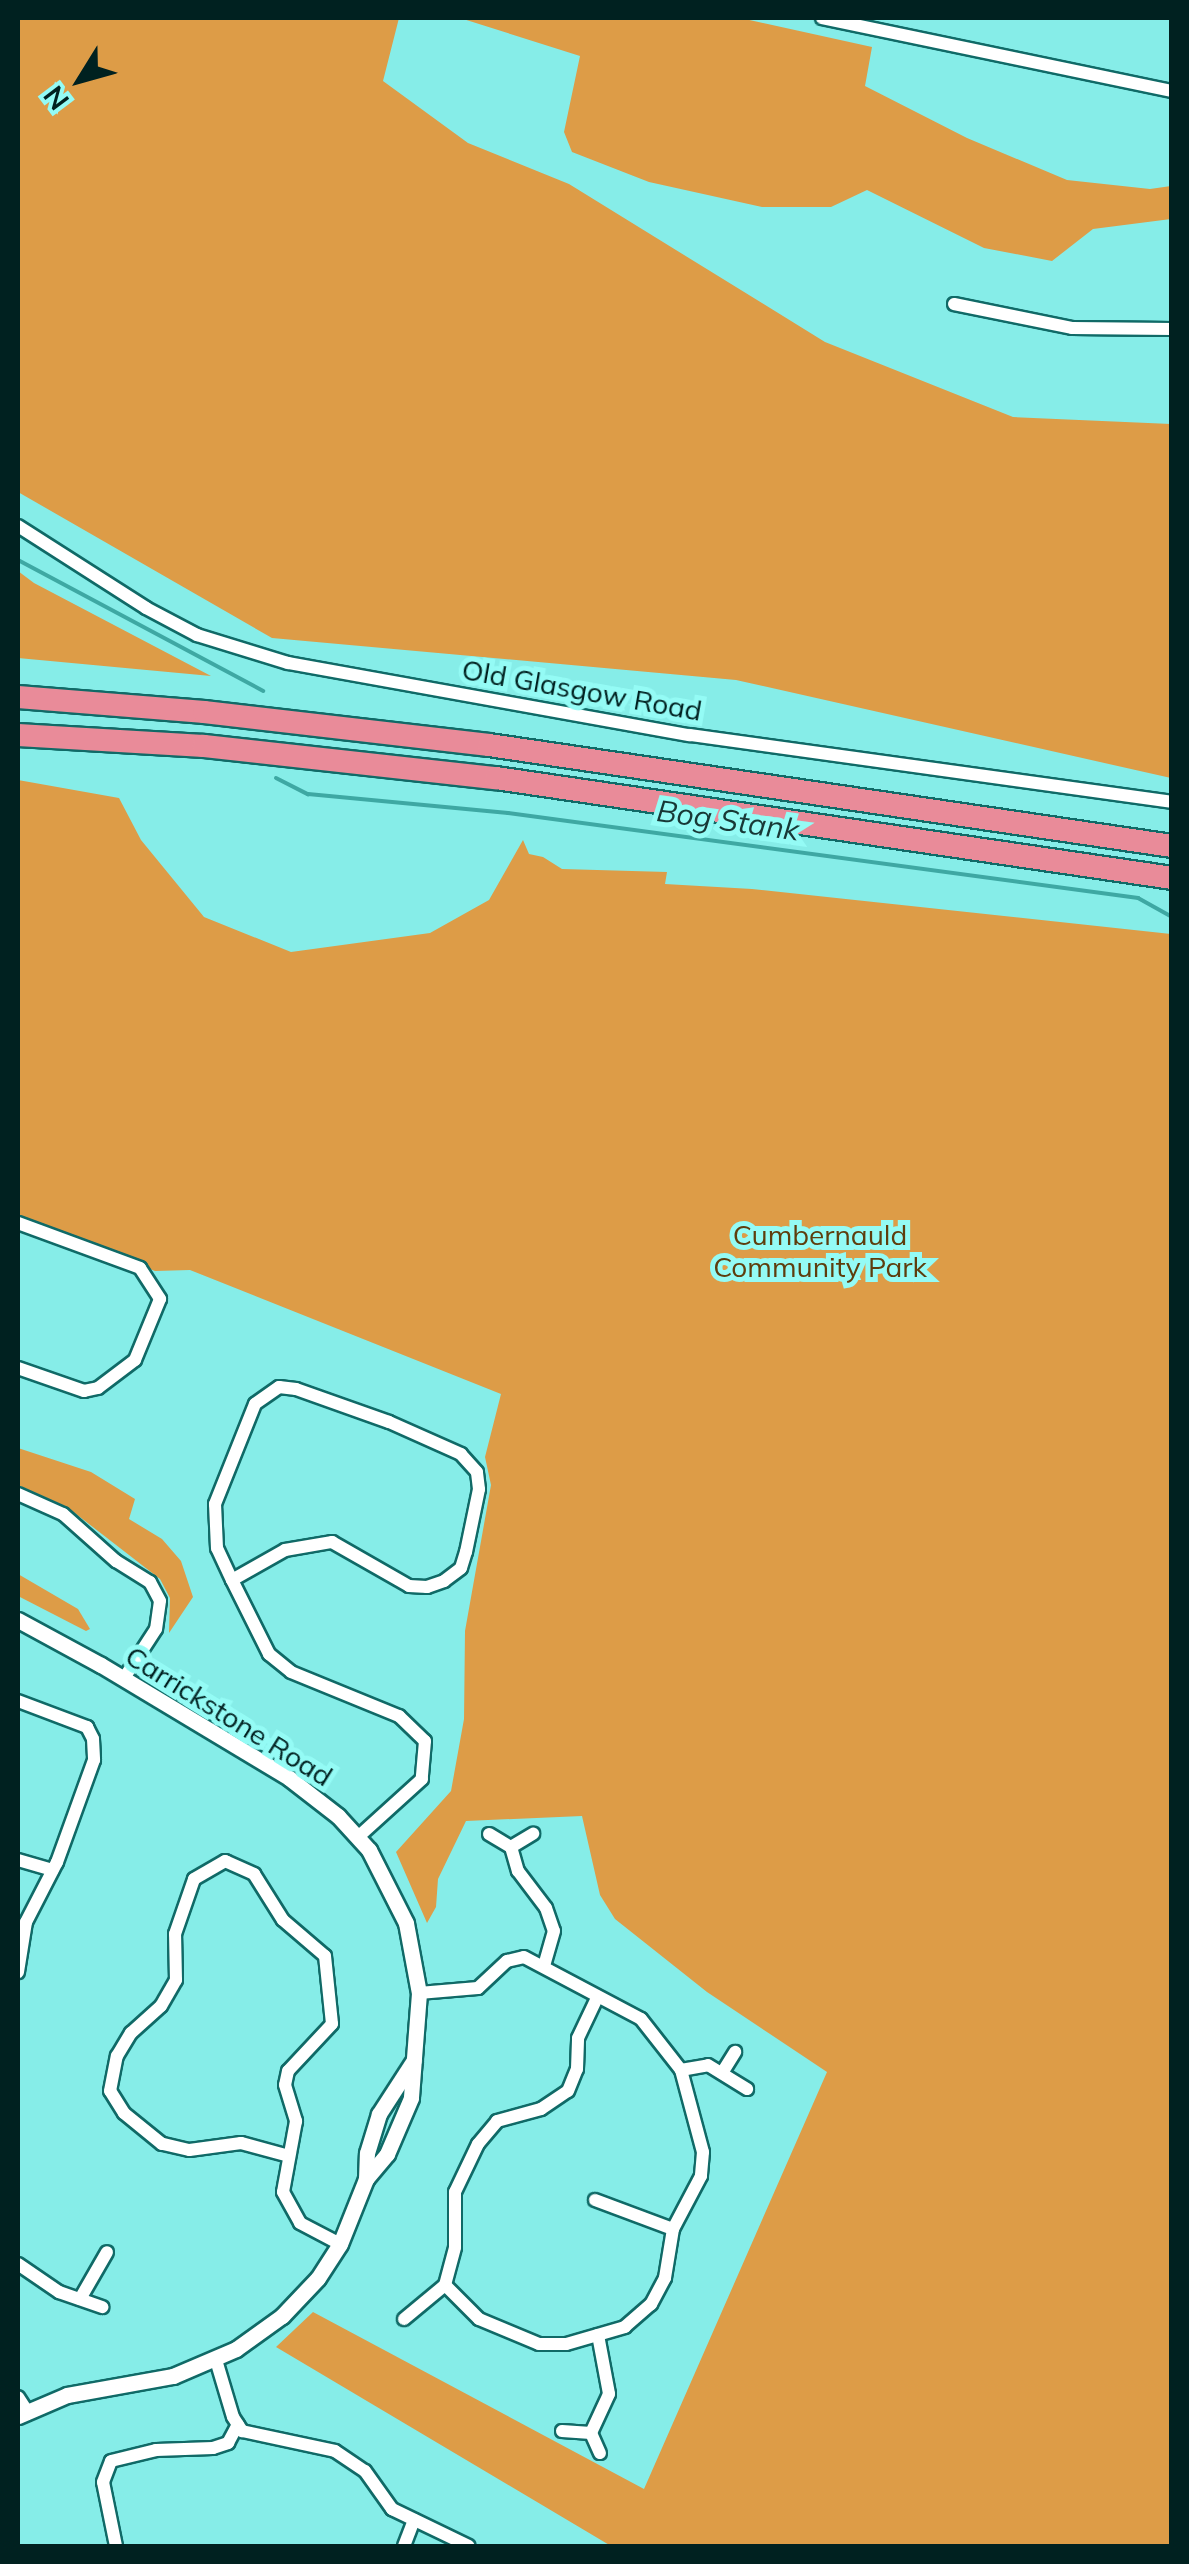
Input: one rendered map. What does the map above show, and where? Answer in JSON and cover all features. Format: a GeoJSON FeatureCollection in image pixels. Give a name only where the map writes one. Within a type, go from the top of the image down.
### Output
{"type":"FeatureCollection","features":[{"type":"Feature","properties":{"kind":"highway"},"geometry":{"type":"LineString","coordinates":[[18,697],[204,712],[489,745],[1172,846]]}},
{"type":"Feature","properties":{"kind":"highway"},"geometry":{"type":"LineString","coordinates":[[18,735],[204,746],[496,778],[1172,878]]}},
{"type":"Feature","properties":{"kind":"street"},"geometry":{"type":"LineString","coordinates":[[822,18],[1172,92]]}},
{"type":"Feature","properties":{"kind":"street"},"geometry":{"type":"LineString","coordinates":[[954,304],[1072,328],[1172,329]]}},
{"type":"Feature","properties":{"kind":"street","name":"Old Glasgow Road"},"geometry":{"type":"LineString","coordinates":[[18,526],[146,608],[198,635],[273,660],[690,734],[1172,802]]}},
{"type":"Feature","properties":{"kind":"street"},"geometry":{"type":"LineString","coordinates":[[18,1223],[140,1268],[160,1298],[135,1360],[98,1388],[84,1391],[18,1368]]}},
{"type":"Feature","properties":{"kind":"street"},"geometry":{"type":"LineString","coordinates":[[232,1580],[286,1550],[332,1542],[409,1586],[427,1587],[444,1581],[461,1568],[466,1552],[479,1489],[476,1472],[461,1454],[389,1422],[296,1389],[279,1387],[255,1404],[216,1504],[217,1548],[232,1580],[269,1654],[291,1672],[400,1716],[425,1741],[422,1779],[358,1837]]}},
{"type":"Feature","properties":{"kind":"street"},"geometry":{"type":"LineString","coordinates":[[18,1494],[63,1514],[116,1561],[150,1582],[160,1601],[156,1630],[124,1678]]}},
{"type":"Feature","properties":{"kind":"street","name":"Carrickstone Road"},"geometry":{"type":"LineString","coordinates":[[18,1620],[124,1678],[289,1778],[358,1837],[389,1883],[406,1922],[419,1993],[411,2098],[402,2125],[366,2179],[340,2244],[291,2308],[216,2360],[173,2376],[67,2394],[22,2414]]}},
{"type":"Feature","properties":{"kind":"street"},"geometry":{"type":"LineString","coordinates":[[18,1702],[87,1727],[93,1739],[94,1760],[52,1870],[26,1922],[18,1972]]}},
{"type":"Feature","properties":{"kind":"street"},"geometry":{"type":"LineString","coordinates":[[489,1834],[511,1847],[518,1871],[546,1908],[554,1930],[544,1965]]}},
{"type":"Feature","properties":{"kind":"street"},"geometry":{"type":"LineString","coordinates":[[511,1847],[532,1834]]}},
{"type":"Feature","properties":{"kind":"street"},"geometry":{"type":"LineString","coordinates":[[18,1860],[52,1870]]}},
{"type":"Feature","properties":{"kind":"street"},"geometry":{"type":"LineString","coordinates":[[289,2156],[242,2143],[189,2150],[162,2144],[124,2112],[110,2091],[117,2056],[131,2033],[162,2006],[176,1980],[175,1934],[194,1879],[225,1862],[254,1874],[283,1920],[325,1956],[332,2024],[288,2071],[285,2085],[296,2122],[283,2192],[300,2223],[340,2244]]}},
{"type":"Feature","properties":{"kind":"street"},"geometry":{"type":"LineString","coordinates":[[419,1993],[478,1988],[507,1961],[524,1957],[641,2019],[681,2070],[703,2152],[701,2176],[673,2229],[665,2278],[651,2304],[625,2327],[566,2344],[539,2344],[480,2319],[444,2284]]}},
{"type":"Feature","properties":{"kind":"street"},"geometry":{"type":"LineString","coordinates":[[404,2319],[444,2284],[455,2247],[453,2210],[460,2175],[496,2121],[541,2109],[568,2091],[577,2069],[578,2038],[597,1998]]}},
{"type":"Feature","properties":{"kind":"street"},"geometry":{"type":"LineString","coordinates":[[722,2073],[736,2052]]}},
{"type":"Feature","properties":{"kind":"street","name":"Carrickstone Road"},"geometry":{"type":"LineString","coordinates":[[366,2179],[367,2154],[379,2114],[414,2058]]}},
{"type":"Feature","properties":{"kind":"street"},"geometry":{"type":"LineString","coordinates":[[681,2070],[708,2065],[747,2089]]}},
{"type":"Feature","properties":{"kind":"street"},"geometry":{"type":"LineString","coordinates":[[595,2200],[673,2229]]}},
{"type":"Feature","properties":{"kind":"street"},"geometry":{"type":"LineString","coordinates":[[80,2300],[107,2252]]}},
{"type":"Feature","properties":{"kind":"street"},"geometry":{"type":"LineString","coordinates":[[18,2264],[58,2292],[102,2307]]}},
{"type":"Feature","properties":{"kind":"street"},"geometry":{"type":"LineString","coordinates":[[590,2432],[609,2394],[598,2335]]}},
{"type":"Feature","properties":{"kind":"street"},"geometry":{"type":"LineString","coordinates":[[216,2360],[242,2430],[335,2451],[365,2472],[392,2509],[469,2546]]}},
{"type":"Feature","properties":{"kind":"street"},"geometry":{"type":"LineString","coordinates":[[18,2396],[22,2414]]}},
{"type":"Feature","properties":{"kind":"street"},"geometry":{"type":"LineString","coordinates":[[116,2546],[103,2482],[111,2460],[156,2450],[212,2448],[228,2442],[238,2424]]}},
{"type":"Feature","properties":{"kind":"street"},"geometry":{"type":"LineString","coordinates":[[562,2431],[590,2432]]}},
{"type":"Feature","properties":{"kind":"street"},"geometry":{"type":"LineString","coordinates":[[590,2432],[600,2453]]}},
{"type":"Feature","properties":{"kind":"street"},"geometry":{"type":"LineString","coordinates":[[404,2546],[414,2520]]}},
{"type":"Feature","properties":{"kind":"green space"},"geometry":{"type":"Polygon","coordinates":[[[18,18],[399,18],[383,81],[468,143],[569,184],[825,342],[1013,417],[1171,424],[1171,778],[736,680],[272,638],[18,492],[18,18]]]}},
{"type":"Feature","properties":{"kind":"green space"},"geometry":{"type":"Polygon","coordinates":[[[460,18],[745,19],[872,47],[865,86],[967,138],[1067,180],[1150,189],[1171,186],[1171,219],[1093,229],[1052,261],[984,248],[867,190],[831,207],[762,207],[649,182],[572,152],[564,132],[580,56],[460,18]]]}},
{"type":"Feature","properties":{"kind":"green space"},"geometry":{"type":"Polygon","coordinates":[[[18,571],[34,583],[211,676],[18,658],[18,571]]]}},
{"type":"Feature","properties":{"kind":"green space","name":"Cumbernauld Community Park"},"geometry":{"type":"Polygon","coordinates":[[[18,780],[119,798],[141,840],[204,917],[291,952],[430,933],[489,900],[523,840],[529,854],[543,857],[562,869],[667,872],[665,884],[752,889],[1171,934],[1171,2546],[611,2546],[276,2347],[313,2312],[644,2489],[827,2072],[707,1992],[615,1919],[600,1895],[582,1816],[466,1821],[438,1879],[436,1907],[427,1923],[396,1852],[451,1791],[464,1719],[465,1631],[491,1485],[485,1457],[501,1394],[190,1270],[155,1271],[18,1216],[18,780]]]}},
{"type":"Feature","properties":{"kind":"green space"},"geometry":{"type":"Polygon","coordinates":[[[18,1448],[91,1472],[135,1499],[129,1519],[162,1539],[181,1561],[193,1597],[169,1633],[170,1598],[160,1579],[67,1507],[18,1485],[18,1448]]]}},
{"type":"Feature","properties":{"kind":"green space"},"geometry":{"type":"Polygon","coordinates":[[[18,1574],[78,1609],[90,1629],[86,1631],[18,1596],[18,1574]]]}},
{"type":"Feature","properties":{"kind":"waterway","name":"Bog Stank"},"geometry":{"type":"LineString","coordinates":[[18,560],[263,691]]}},
{"type":"Feature","properties":{"kind":"waterway","name":"Bog Stank"},"geometry":{"type":"LineString","coordinates":[[276,778],[308,794],[508,813],[1138,898],[1172,917]]}}]}
